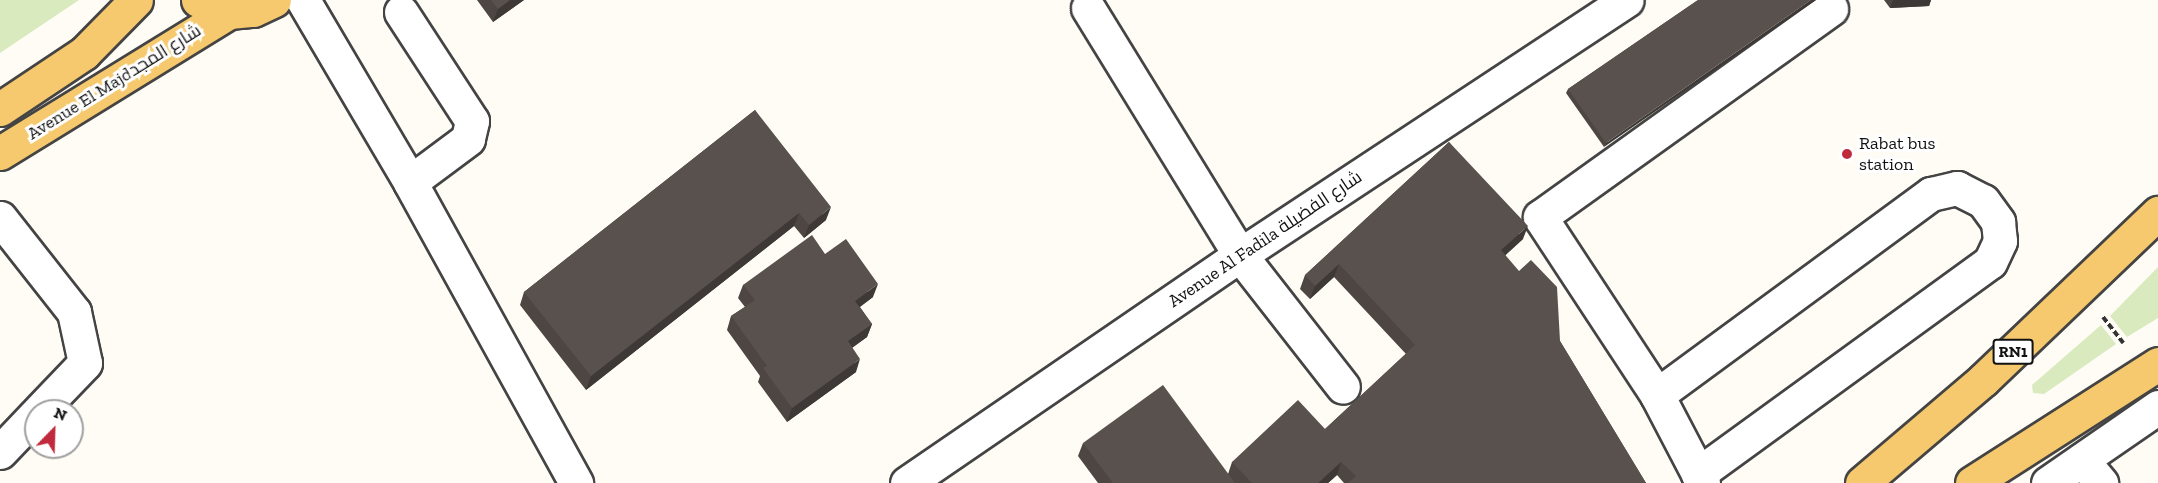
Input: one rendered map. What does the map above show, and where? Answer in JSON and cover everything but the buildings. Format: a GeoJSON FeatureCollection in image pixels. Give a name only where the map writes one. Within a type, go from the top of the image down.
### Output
{"type":"FeatureCollection","features":[{"type":"Feature","properties":{"kind":"main road"},"geometry":{"type":"LineString","coordinates":[[0,109],[84,53],[136,0]]}},
{"type":"Feature","properties":{"kind":"main road"},"geometry":{"type":"LineString","coordinates":[[198,0],[229,12],[253,10],[274,0]]}},
{"type":"Feature","properties":{"kind":"main road","name":"Avenue El Majdشارع المجد"},"geometry":{"type":"LineString","coordinates":[[0,153],[229,12]]}},
{"type":"Feature","properties":{"kind":"main road","name":"RN1"},"geometry":{"type":"LineString","coordinates":[[1862,483],[1992,372],[2158,213]]}},
{"type":"Feature","properties":{"kind":"main road"},"geometry":{"type":"LineString","coordinates":[[1972,483],[2158,364]]}},
{"type":"Feature","properties":{"kind":"street"},"geometry":{"type":"LineString","coordinates":[[303,0],[410,182],[576,483]]}},
{"type":"Feature","properties":{"kind":"street","name":"Avenue Al Fadila شارع الفضيلة"},"geometry":{"type":"LineString","coordinates":[[907,483],[1240,255],[1627,0]]}},
{"type":"Feature","properties":{"kind":"street"},"geometry":{"type":"LineString","coordinates":[[1088,8],[1240,255],[1343,387]]}},
{"type":"Feature","properties":{"kind":"street"},"geometry":{"type":"LineString","coordinates":[[1656,395],[1931,194],[1957,188],[1983,201],[1998,222],[2000,241],[1990,262],[1700,478],[1656,395],[1540,217],[1831,9]]}},
{"type":"Feature","properties":{"kind":"street"},"geometry":{"type":"LineString","coordinates":[[401,12],[472,121],[468,139],[410,182]]}},
{"type":"Feature","properties":{"kind":"street"},"geometry":{"type":"LineString","coordinates":[[0,218],[74,312],[85,363],[51,399]]}},
{"type":"Feature","properties":{"kind":"street"},"geometry":{"type":"LineString","coordinates":[[2048,483],[2091,471],[2158,407]]}},
{"type":"Feature","properties":{"kind":"street"},"geometry":{"type":"LineString","coordinates":[[0,452],[24,427]]}},
{"type":"Feature","properties":{"kind":"path"},"geometry":{"type":"LineString","coordinates":[[2103,317],[2123,343]]}},
{"type":"Feature","properties":{"kind":"green space"},"geometry":{"type":"Polygon","coordinates":[[[0,0],[79,0],[0,53],[0,0]]]}},
{"type":"Feature","properties":{"kind":"green space"},"geometry":{"type":"Polygon","coordinates":[[[2158,267],[2158,318],[2127,337],[2110,316],[2158,267]]]}},
{"type":"Feature","properties":{"kind":"green space"},"geometry":{"type":"Polygon","coordinates":[[[2101,325],[2116,344],[2044,394],[2033,393],[2032,385],[2101,325]]]}},
{"type":"Feature","properties":{"kind":"place","name":"Rabat bus station"},"geometry":{"type":"Point","coordinates":[1847,154]}}]}
